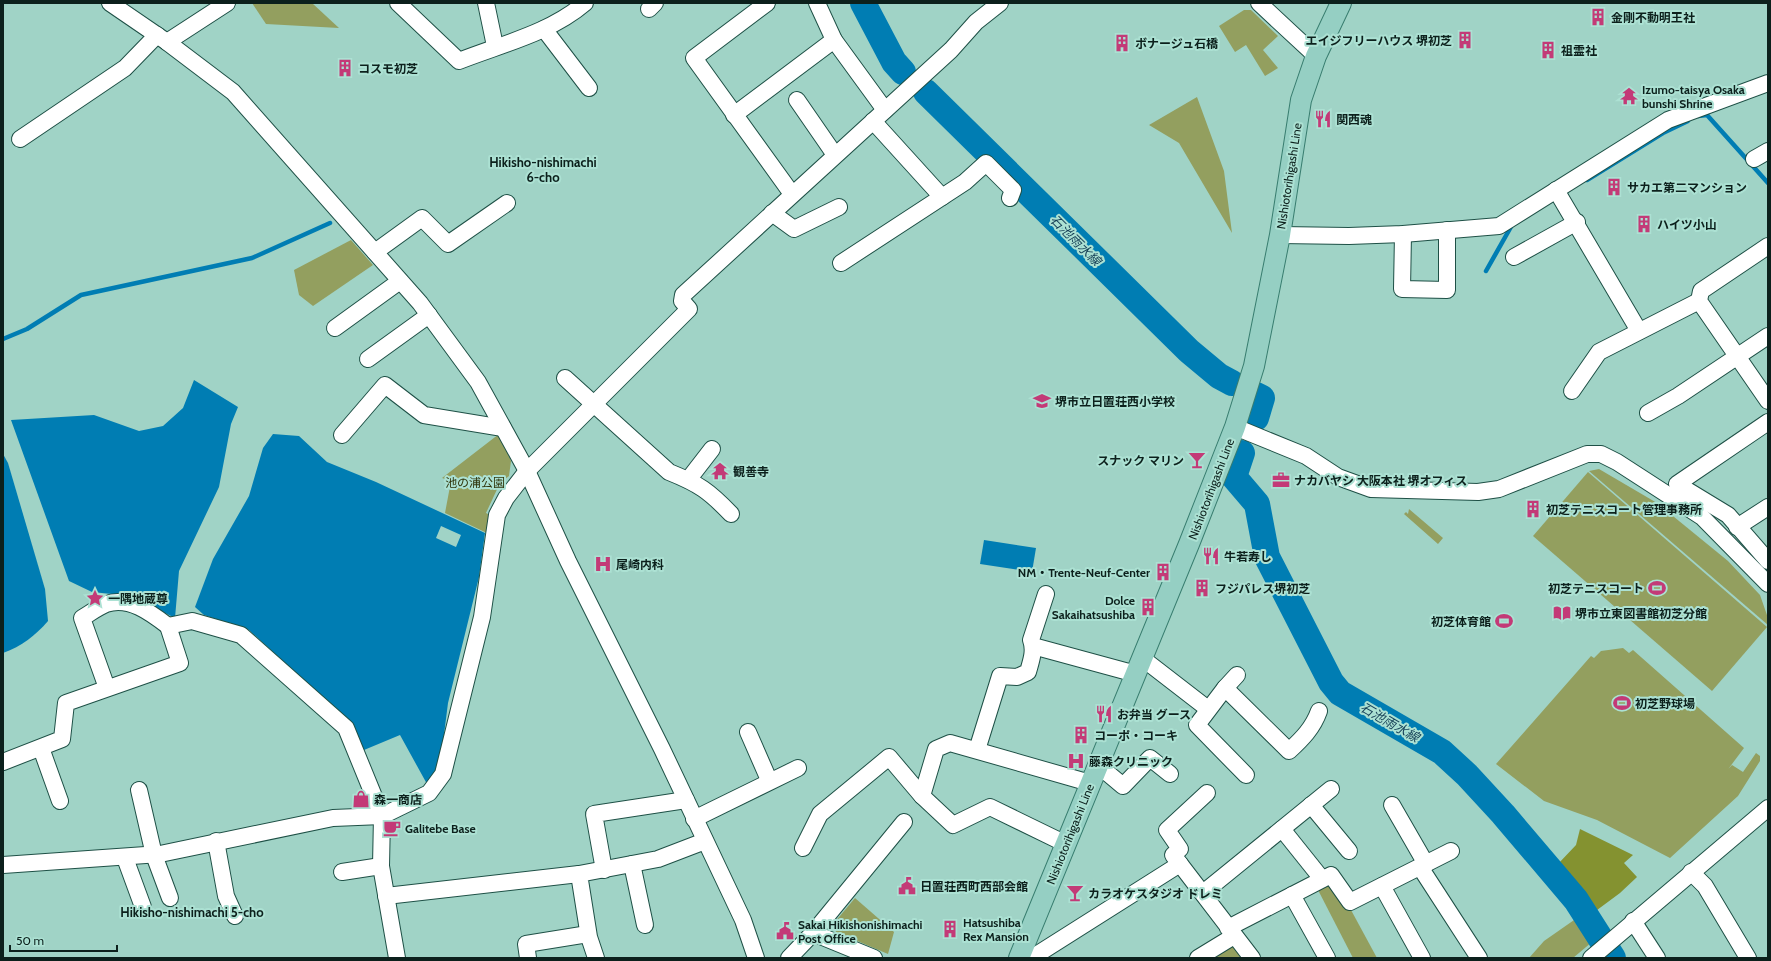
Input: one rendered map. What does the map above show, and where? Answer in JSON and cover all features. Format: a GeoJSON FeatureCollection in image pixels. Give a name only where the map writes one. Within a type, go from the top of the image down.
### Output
{"type":"FeatureCollection","features":[{"type":"Feature","properties":{"kind":"main road","name":"Nishiotorihigashi Line"},"geometry":{"type":"LineString","coordinates":[[1026,958],[1066,844],[1235,427],[1254,366],[1280,236],[1301,100],[1316,56],[1341,3]]}},
{"type":"Feature","properties":{"kind":"street"},"geometry":{"type":"LineString","coordinates":[[110,3],[162,39],[233,92],[400,280],[429,315],[478,382],[527,471],[568,562],[686,800],[743,920],[755,958]]}},
{"type":"Feature","properties":{"kind":"street"},"geometry":{"type":"LineString","coordinates":[[20,139],[125,68],[162,39],[227,3]]}},
{"type":"Feature","properties":{"kind":"street"},"geometry":{"type":"LineString","coordinates":[[398,3],[459,61],[495,46],[544,29],[575,12],[585,3]]}},
{"type":"Feature","properties":{"kind":"street"},"geometry":{"type":"LineString","coordinates":[[486,3],[495,46]]}},
{"type":"Feature","properties":{"kind":"street"},"geometry":{"type":"LineString","coordinates":[[767,3],[694,58],[792,194]]}},
{"type":"Feature","properties":{"kind":"street"},"geometry":{"type":"LineString","coordinates":[[817,3],[834,40],[885,110]]}},
{"type":"Feature","properties":{"kind":"street"},"geometry":{"type":"LineString","coordinates":[[3,865],[154,855],[333,818],[382,816],[429,793],[443,774],[482,617],[497,515],[506,498],[527,471],[690,309],[682,301],[683,295],[951,50],[976,22],[1000,3]]}},
{"type":"Feature","properties":{"kind":"street"},"geometry":{"type":"LineString","coordinates":[[1260,3],[1316,56]]}},
{"type":"Feature","properties":{"kind":"street"},"geometry":{"type":"LineString","coordinates":[[544,29],[589,88]]}},
{"type":"Feature","properties":{"kind":"street"},"geometry":{"type":"LineString","coordinates":[[734,114],[834,40]]}},
{"type":"Feature","properties":{"kind":"street"},"geometry":{"type":"LineString","coordinates":[[1280,236],[1403,234],[1499,226],[1668,120],[1768,83]]}},
{"type":"Feature","properties":{"kind":"street"},"geometry":{"type":"LineString","coordinates":[[797,100],[835,155]]}},
{"type":"Feature","properties":{"kind":"street"},"geometry":{"type":"LineString","coordinates":[[873,121],[942,198]]}},
{"type":"Feature","properties":{"kind":"street"},"geometry":{"type":"LineString","coordinates":[[1754,159],[1768,151]]}},
{"type":"Feature","properties":{"kind":"street"},"geometry":{"type":"LineString","coordinates":[[841,263],[942,198],[965,182],[986,163],[1013,190],[1010,198]]}},
{"type":"Feature","properties":{"kind":"street"},"geometry":{"type":"LineString","coordinates":[[1556,190],[1639,331]]}},
{"type":"Feature","properties":{"kind":"street"},"geometry":{"type":"LineString","coordinates":[[375,252],[422,218],[448,244],[507,203]]}},
{"type":"Feature","properties":{"kind":"street"},"geometry":{"type":"LineString","coordinates":[[772,213],[794,229],[839,207]]}},
{"type":"Feature","properties":{"kind":"street"},"geometry":{"type":"LineString","coordinates":[[1514,256],[1576,222]]}},
{"type":"Feature","properties":{"kind":"street"},"geometry":{"type":"LineString","coordinates":[[1403,234],[1402,289],[1447,290],[1447,230]]}},
{"type":"Feature","properties":{"kind":"street"},"geometry":{"type":"LineString","coordinates":[[1768,246],[1701,291],[1699,301],[1768,401]]}},
{"type":"Feature","properties":{"kind":"street"},"geometry":{"type":"LineString","coordinates":[[334,328],[400,280]]}},
{"type":"Feature","properties":{"kind":"street"},"geometry":{"type":"LineString","coordinates":[[1572,391],[1599,352],[1699,301]]}},
{"type":"Feature","properties":{"kind":"street"},"geometry":{"type":"LineString","coordinates":[[368,359],[429,315]]}},
{"type":"Feature","properties":{"kind":"street"},"geometry":{"type":"LineString","coordinates":[[1648,413],[1678,396],[1768,336]]}},
{"type":"Feature","properties":{"kind":"street"},"geometry":{"type":"LineString","coordinates":[[565,378],[669,472],[710,492],[731,514]]}},
{"type":"Feature","properties":{"kind":"street"},"geometry":{"type":"LineString","coordinates":[[342,435],[385,386],[424,416],[503,428]]}},
{"type":"Feature","properties":{"kind":"street"},"geometry":{"type":"LineString","coordinates":[[1768,422],[1677,484],[1728,515],[1768,561]]}},
{"type":"Feature","properties":{"kind":"street"},"geometry":{"type":"LineString","coordinates":[[1235,427],[1306,456],[1338,476],[1371,488],[1478,492],[1499,489],[1587,454],[1601,454],[1617,462],[1702,517],[1768,584]]}},
{"type":"Feature","properties":{"kind":"street"},"geometry":{"type":"LineString","coordinates":[[688,480],[712,449]]}},
{"type":"Feature","properties":{"kind":"street"},"geometry":{"type":"LineString","coordinates":[[1737,527],[1768,507]]}},
{"type":"Feature","properties":{"kind":"street"},"geometry":{"type":"LineString","coordinates":[[977,750],[1000,676],[1017,677],[1028,672],[1033,656],[1033,646],[1031,640],[1046,594]]}},
{"type":"Feature","properties":{"kind":"street"},"geometry":{"type":"LineString","coordinates":[[3,762],[62,739],[66,703],[180,663],[168,626],[152,614],[127,602],[106,604],[82,618],[107,688]]}},
{"type":"Feature","properties":{"kind":"street"},"geometry":{"type":"LineString","coordinates":[[168,626],[192,621],[240,635],[346,728],[382,816],[381,866],[397,958]]}},
{"type":"Feature","properties":{"kind":"street"},"geometry":{"type":"LineString","coordinates":[[1033,646],[1139,666],[1208,709]]}},
{"type":"Feature","properties":{"kind":"street"},"geometry":{"type":"LineString","coordinates":[[1237,675],[1196,725],[1246,775]]}},
{"type":"Feature","properties":{"kind":"street"},"geometry":{"type":"LineString","coordinates":[[1225,688],[1289,751],[1304,738],[1316,721],[1319,711]]}},
{"type":"Feature","properties":{"kind":"street"},"geometry":{"type":"LineString","coordinates":[[748,732],[769,780]]}},
{"type":"Feature","properties":{"kind":"street"},"geometry":{"type":"LineString","coordinates":[[922,796],[936,749],[950,743],[1094,774],[1123,786],[1150,758],[1170,774]]}},
{"type":"Feature","properties":{"kind":"street"},"geometry":{"type":"LineString","coordinates":[[41,748],[60,801]]}},
{"type":"Feature","properties":{"kind":"street"},"geometry":{"type":"LineString","coordinates":[[803,848],[820,814],[889,757],[922,796],[953,825],[990,807],[1066,844]]}},
{"type":"Feature","properties":{"kind":"street"},"geometry":{"type":"LineString","coordinates":[[694,818],[769,780],[798,768]]}},
{"type":"Feature","properties":{"kind":"street"},"geometry":{"type":"LineString","coordinates":[[1203,893],[1331,789]]}},
{"type":"Feature","properties":{"kind":"street"},"geometry":{"type":"LineString","coordinates":[[139,790],[154,855],[170,898]]}},
{"type":"Feature","properties":{"kind":"street"},"geometry":{"type":"LineString","coordinates":[[1199,798],[1167,830],[1180,849],[1173,855],[1252,958]]}},
{"type":"Feature","properties":{"kind":"street"},"geometry":{"type":"LineString","coordinates":[[604,870],[594,814],[686,800]]}},
{"type":"Feature","properties":{"kind":"street"},"geometry":{"type":"LineString","coordinates":[[1311,805],[1349,851]]}},
{"type":"Feature","properties":{"kind":"street"},"geometry":{"type":"LineString","coordinates":[[1392,806],[1423,865],[1479,958]]}},
{"type":"Feature","properties":{"kind":"street"},"geometry":{"type":"LineString","coordinates":[[1600,950],[1768,808]]}},
{"type":"Feature","properties":{"kind":"street"},"geometry":{"type":"LineString","coordinates":[[789,958],[813,933],[904,822]]}},
{"type":"Feature","properties":{"kind":"street"},"geometry":{"type":"LineString","coordinates":[[1282,829],[1322,879]]}},
{"type":"Feature","properties":{"kind":"street"},"geometry":{"type":"LineString","coordinates":[[216,841],[226,896],[235,916]]}},
{"type":"Feature","properties":{"kind":"street"},"geometry":{"type":"LineString","coordinates":[[386,896],[604,870],[658,859],[705,841]]}},
{"type":"Feature","properties":{"kind":"street"},"geometry":{"type":"LineString","coordinates":[[1194,957],[1231,932],[1292,895],[1331,875],[1350,902],[1451,851]]}},
{"type":"Feature","properties":{"kind":"street"},"geometry":{"type":"LineString","coordinates":[[125,858],[143,907]]}},
{"type":"Feature","properties":{"kind":"street"},"geometry":{"type":"LineString","coordinates":[[632,864],[645,925]]}},
{"type":"Feature","properties":{"kind":"street"},"geometry":{"type":"LineString","coordinates":[[1026,958],[1180,864]]}},
{"type":"Feature","properties":{"kind":"street"},"geometry":{"type":"LineString","coordinates":[[342,872],[381,866]]}},
{"type":"Feature","properties":{"kind":"street"},"geometry":{"type":"LineString","coordinates":[[1691,872],[1705,886],[1743,956]]}},
{"type":"Feature","properties":{"kind":"street"},"geometry":{"type":"LineString","coordinates":[[579,874],[588,934],[596,958]]}},
{"type":"Feature","properties":{"kind":"street"},"geometry":{"type":"LineString","coordinates":[[1382,886],[1422,958]]}},
{"type":"Feature","properties":{"kind":"street"},"geometry":{"type":"LineString","coordinates":[[1292,895],[1327,958]]}},
{"type":"Feature","properties":{"kind":"street"},"geometry":{"type":"LineString","coordinates":[[1633,921],[1657,958]]}},
{"type":"Feature","properties":{"kind":"street"},"geometry":{"type":"LineString","coordinates":[[813,933],[874,958]]}},
{"type":"Feature","properties":{"kind":"street"},"geometry":{"type":"LineString","coordinates":[[528,958],[526,944],[588,934]]}},
{"type":"Feature","properties":{"kind":"green space"},"geometry":{"type":"Polygon","coordinates":[[[252,3],[312,3],[339,28],[266,24],[252,3]]]}},
{"type":"Feature","properties":{"kind":"green space"},"geometry":{"type":"Polygon","coordinates":[[[1244,10],[1251,10],[1278,36],[1263,50],[1278,68],[1265,76],[1246,45],[1235,52],[1219,26],[1244,10]]]}},
{"type":"Feature","properties":{"kind":"green space"},"geometry":{"type":"Polygon","coordinates":[[[1197,97],[1224,171],[1232,233],[1179,143],[1149,125],[1197,97]]]}},
{"type":"Feature","properties":{"kind":"green space"},"geometry":{"type":"Polygon","coordinates":[[[351,240],[373,265],[313,306],[299,295],[294,270],[351,240]]]}},
{"type":"Feature","properties":{"kind":"green space","name":"池の浦公園"},"geometry":{"type":"Polygon","coordinates":[[[499,434],[511,461],[509,476],[500,483],[486,513],[492,516],[489,534],[445,513],[451,481],[442,478],[499,434]]]}},
{"type":"Feature","properties":{"kind":"green space"},"geometry":{"type":"Polygon","coordinates":[[[1599,469],[1657,503],[1728,561],[1760,595],[1768,618],[1768,625],[1589,471],[1599,469]]]}},
{"type":"Feature","properties":{"kind":"green space","name":"初芝テニスコート"},"geometry":{"type":"Polygon","coordinates":[[[1588,472],[1767,627],[1712,691],[1533,536],[1588,472]]]}},
{"type":"Feature","properties":{"kind":"green space"},"geometry":{"type":"Polygon","coordinates":[[[1409,509],[1443,538],[1438,544],[1404,514],[1406,512],[1408,514],[1409,509]]]}},
{"type":"Feature","properties":{"kind":"green space","name":"初芝野球場"},"geometry":{"type":"Polygon","coordinates":[[[1623,648],[1629,653],[1633,650],[1744,748],[1728,769],[1732,765],[1743,772],[1756,753],[1760,756],[1760,761],[1738,796],[1670,858],[1597,820],[1544,801],[1496,764],[1591,656],[1594,658],[1601,651],[1623,648]]]}},
{"type":"Feature","properties":{"kind":"green space"},"geometry":{"type":"Polygon","coordinates":[[[1580,829],[1633,855],[1624,863],[1637,877],[1620,893],[1593,913],[1558,864],[1576,845],[1580,829]]]}},
{"type":"Feature","properties":{"kind":"green space"},"geometry":{"type":"Polygon","coordinates":[[[1332,883],[1351,910],[1377,958],[1353,958],[1317,888],[1332,883]]]}},
{"type":"Feature","properties":{"kind":"green space"},"geometry":{"type":"Polygon","coordinates":[[[855,898],[894,932],[888,954],[836,932],[834,923],[855,898]]]}},
{"type":"Feature","properties":{"kind":"green space"},"geometry":{"type":"Polygon","coordinates":[[[1577,918],[1592,942],[1573,958],[1529,958],[1544,941],[1577,918]]]}},
{"type":"Feature","properties":{"kind":"green space"},"geometry":{"type":"Polygon","coordinates":[[[1231,945],[1237,947],[1246,958],[1209,958],[1231,945]]]}},
{"type":"Feature","properties":{"kind":"water"},"geometry":{"type":"Polygon","coordinates":[[[194,380],[238,407],[231,424],[219,487],[179,571],[175,618],[131,596],[92,592],[69,581],[11,420],[94,415],[139,431],[163,426],[183,408],[194,380]]]}},
{"type":"Feature","properties":{"kind":"water"},"geometry":{"type":"Polygon","coordinates":[[[273,434],[299,436],[327,462],[376,482],[485,533],[479,577],[448,703],[439,774],[427,784],[400,735],[364,750],[354,726],[249,630],[204,615],[195,607],[213,559],[249,496],[263,448],[273,434]],[[441,526],[436,538],[456,547],[461,535],[441,526]]]}},
{"type":"Feature","properties":{"kind":"water"},"geometry":{"type":"Polygon","coordinates":[[[3,454],[8,463],[45,589],[48,621],[28,640],[3,653],[3,454]]]}},
{"type":"Feature","properties":{"kind":"water"},"geometry":{"type":"Polygon","coordinates":[[[984,540],[1036,548],[1032,572],[980,564],[984,540]]]}},
{"type":"Feature","properties":{"kind":"waterway","name":"石池雨水線"},"geometry":{"type":"LineString","coordinates":[[863,3],[894,62],[903,72]]}},
{"type":"Feature","properties":{"kind":"waterway","name":"石池雨水線"},"geometry":{"type":"LineString","coordinates":[[926,92],[1189,351],[1219,376],[1232,383]]}},
{"type":"Feature","properties":{"kind":"waterway"},"geometry":{"type":"LineString","coordinates":[[1698,116],[1707,115],[1768,183]]}},
{"type":"Feature","properties":{"kind":"waterway"},"geometry":{"type":"LineString","coordinates":[[1587,180],[1663,133],[1688,121]]}},
{"type":"Feature","properties":{"kind":"waterway"},"geometry":{"type":"LineString","coordinates":[[3,339],[27,329],[81,295],[252,258],[330,223]]}},
{"type":"Feature","properties":{"kind":"waterway"},"geometry":{"type":"LineString","coordinates":[[1486,271],[1512,225]]}},
{"type":"Feature","properties":{"kind":"waterway","name":"石池雨水線"},"geometry":{"type":"LineString","coordinates":[[1256,395],[1262,398],[1256,418]]}},
{"type":"Feature","properties":{"kind":"waterway","name":"石池雨水線"},"geometry":{"type":"LineString","coordinates":[[1242,453],[1234,477],[1257,504],[1267,557],[1331,682],[1340,693],[1442,752],[1467,775],[1503,814],[1576,900],[1613,958]]}},
{"type":"Feature","properties":{"kind":"place","name":"金剛不動明王社"},"geometry":{"type":"Point","coordinates":[1598,17]}},
{"type":"Feature","properties":{"kind":"place","name":"エイジフリーハウス 堺初芝"},"geometry":{"type":"Point","coordinates":[1465,40]}},
{"type":"Feature","properties":{"kind":"place","name":"ボナージュ石橋"},"geometry":{"type":"Point","coordinates":[1122,43]}},
{"type":"Feature","properties":{"kind":"place","name":"祖霊社"},"geometry":{"type":"Point","coordinates":[1548,50]}},
{"type":"Feature","properties":{"kind":"place","name":"コスモ初芝"},"geometry":{"type":"Point","coordinates":[345,68]}},
{"type":"Feature","properties":{"kind":"place","name":"Izumo-taisya Osaka bunshi Shrine"},"geometry":{"type":"Point","coordinates":[1629,96]}},
{"type":"Feature","properties":{"kind":"place","name":"関西魂"},"geometry":{"type":"Point","coordinates":[1323,119]}},
{"type":"Feature","properties":{"kind":"place","name":"サカエ第二マンション"},"geometry":{"type":"Point","coordinates":[1614,187]}},
{"type":"Feature","properties":{"kind":"place","name":"ハイツ小山"},"geometry":{"type":"Point","coordinates":[1644,224]}},
{"type":"Feature","properties":{"kind":"place","name":"堺市立日置荘西小学校"},"geometry":{"type":"Point","coordinates":[1042,401]}},
{"type":"Feature","properties":{"kind":"place","name":"スナック マリン"},"geometry":{"type":"Point","coordinates":[1197,460]}},
{"type":"Feature","properties":{"kind":"place","name":"観善寺"},"geometry":{"type":"Point","coordinates":[720,471]}},
{"type":"Feature","properties":{"kind":"place","name":"ナカバヤシ 大阪本社 堺オフィス"},"geometry":{"type":"Point","coordinates":[1281,480]}},
{"type":"Feature","properties":{"kind":"place","name":"初芝テニスコート管理事務所"},"geometry":{"type":"Point","coordinates":[1533,509]}},
{"type":"Feature","properties":{"kind":"place","name":"牛若寿し"},"geometry":{"type":"Point","coordinates":[1211,556]}},
{"type":"Feature","properties":{"kind":"place","name":"尾崎内科"},"geometry":{"type":"Point","coordinates":[603,564]}},
{"type":"Feature","properties":{"kind":"place","name":"NM・Trente-Neuf-Center"},"geometry":{"type":"Point","coordinates":[1163,572]}},
{"type":"Feature","properties":{"kind":"place","name":"フジパレス堺初芝"},"geometry":{"type":"Point","coordinates":[1202,588]}},
{"type":"Feature","properties":{"kind":"place","name":"初芝テニスコート"},"geometry":{"type":"Point","coordinates":[1657,588]}},
{"type":"Feature","properties":{"kind":"place","name":"一隅地蔵尊"},"geometry":{"type":"Point","coordinates":[95,598]}},
{"type":"Feature","properties":{"kind":"place","name":"Dolce Sakaihatsushiba"},"geometry":{"type":"Point","coordinates":[1148,607]}},
{"type":"Feature","properties":{"kind":"place","name":"堺市立東図書館初芝分館"},"geometry":{"type":"Point","coordinates":[1562,613]}},
{"type":"Feature","properties":{"kind":"place","name":"初芝体育館"},"geometry":{"type":"Point","coordinates":[1504,621]}},
{"type":"Feature","properties":{"kind":"place","name":"初芝野球場"},"geometry":{"type":"Point","coordinates":[1622,703]}},
{"type":"Feature","properties":{"kind":"place","name":"お弁当 グース"},"geometry":{"type":"Point","coordinates":[1104,714]}},
{"type":"Feature","properties":{"kind":"place","name":"コーポ・コーキ"},"geometry":{"type":"Point","coordinates":[1081,735]}},
{"type":"Feature","properties":{"kind":"place","name":"藤森クリニック"},"geometry":{"type":"Point","coordinates":[1076,761]}},
{"type":"Feature","properties":{"kind":"place","name":"森一商店"},"geometry":{"type":"Point","coordinates":[361,799]}},
{"type":"Feature","properties":{"kind":"place","name":"Galitebe Base"},"geometry":{"type":"Point","coordinates":[392,828]}},
{"type":"Feature","properties":{"kind":"place","name":"日置荘西町西部会館"},"geometry":{"type":"Point","coordinates":[907,886]}},
{"type":"Feature","properties":{"kind":"place","name":"カラオケスタジオ ドレミ"},"geometry":{"type":"Point","coordinates":[1075,893]}},
{"type":"Feature","properties":{"kind":"place","name":"Hatsushiba Rex Mansion"},"geometry":{"type":"Point","coordinates":[950,929]}},
{"type":"Feature","properties":{"kind":"place","name":"Sakai Hikishonishimachi Post Office"},"geometry":{"type":"Point","coordinates":[785,931]}},
{"type":"Feature","properties":{"kind":"district","name":"Hikisho-nishimachi 6-cho"},"geometry":{"type":"Point","coordinates":[543,170]}},
{"type":"Feature","properties":{"kind":"district","name":"Hikisho-nishimachi 5-cho"},"geometry":{"type":"Point","coordinates":[192,912]}}]}
